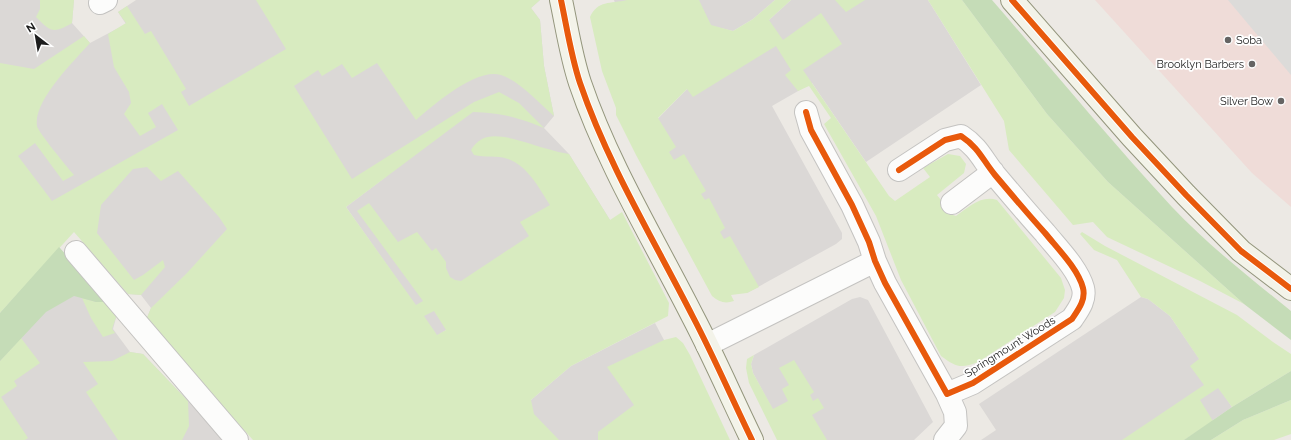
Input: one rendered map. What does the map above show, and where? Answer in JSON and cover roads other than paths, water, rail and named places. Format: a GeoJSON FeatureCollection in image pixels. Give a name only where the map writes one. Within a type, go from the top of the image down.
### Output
{"type":"FeatureCollection","features":[{"type":"Feature","properties":{"kind":"main road"},"geometry":{"type":"LineString","coordinates":[[561,0],[567,34],[580,81],[597,130],[707,345],[752,440]]}},
{"type":"Feature","properties":{"kind":"main road"},"geometry":{"type":"LineString","coordinates":[[1012,0],[1127,131],[1186,195],[1241,251],[1291,289]]}},
{"type":"Feature","properties":{"kind":"street"},"geometry":{"type":"LineString","coordinates":[[806,112],[811,130],[852,205],[869,242],[875,261],[947,394],[955,412],[956,426],[945,440]]}},
{"type":"Feature","properties":{"kind":"street","name":"Springmount Woods"},"geometry":{"type":"LineString","coordinates":[[898,170],[945,140],[961,136],[971,143],[981,154],[993,172],[1079,275],[1084,290],[1082,304],[1072,319],[973,383],[947,394]]}},
{"type":"Feature","properties":{"kind":"street"},"geometry":{"type":"LineString","coordinates":[[952,203],[993,172]]}},
{"type":"Feature","properties":{"kind":"street"},"geometry":{"type":"LineString","coordinates":[[76,252],[237,440]]}},
{"type":"Feature","properties":{"kind":"street"},"geometry":{"type":"LineString","coordinates":[[707,345],[875,261]]}},
{"type":"Feature","properties":{"kind":"place","name":"Soba"},"geometry":{"type":"Point","coordinates":[1228,40]}},
{"type":"Feature","properties":{"kind":"place","name":"Brooklyn Barbers"},"geometry":{"type":"Point","coordinates":[1252,64]}},
{"type":"Feature","properties":{"kind":"place","name":"Silver Bow"},"geometry":{"type":"Point","coordinates":[1281,101]}}]}
